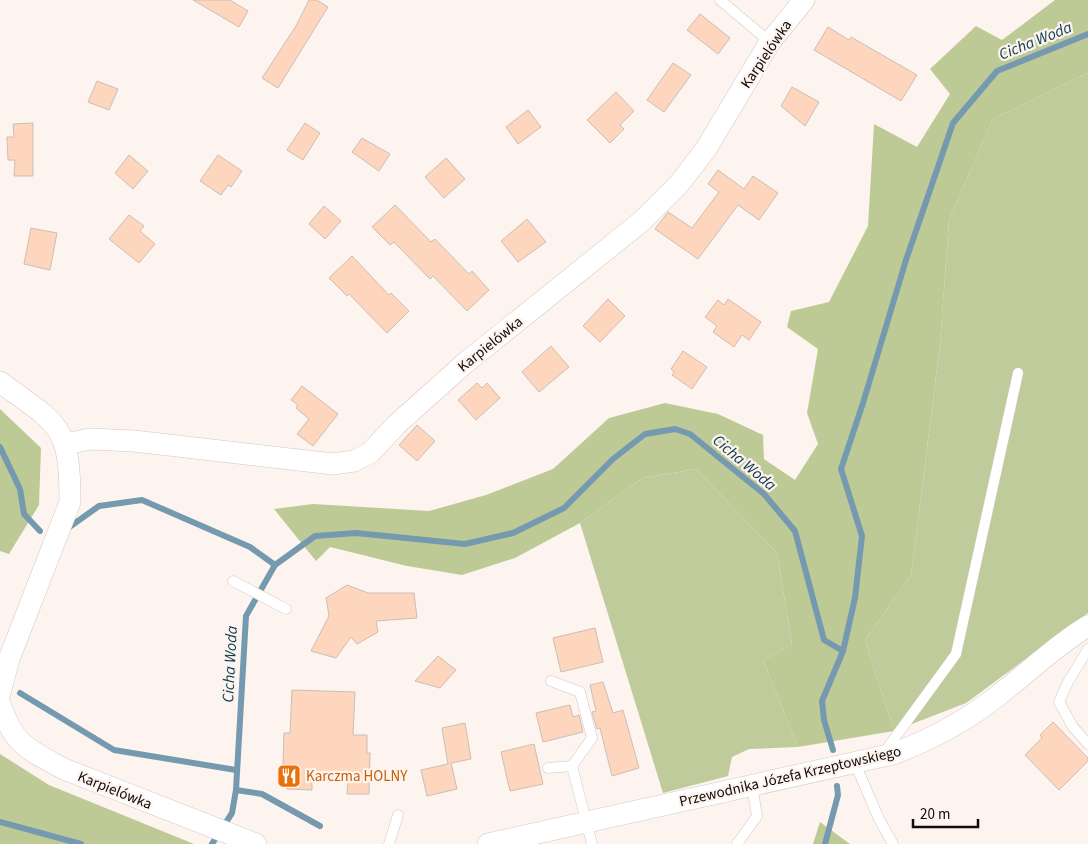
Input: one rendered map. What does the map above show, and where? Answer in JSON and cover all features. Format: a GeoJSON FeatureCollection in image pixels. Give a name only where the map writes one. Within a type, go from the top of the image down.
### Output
{"type":"FeatureCollection","features":[{"type":"Feature","properties":{"kind":"street","name":"Karpielówka"},"geometry":{"type":"LineString","coordinates":[[66,444],[90,439],[134,441],[332,464],[354,461],[370,452],[434,390],[642,221],[679,184],[706,150],[770,42],[804,0]]}},
{"type":"Feature","properties":{"kind":"street"},"geometry":{"type":"LineString","coordinates":[[0,382],[50,418],[61,433],[66,444],[70,476],[70,502],[9,659],[0,693]]}},
{"type":"Feature","properties":{"kind":"street","name":"Przewodnika Józefa Krzeptowskiego"},"geometry":{"type":"LineString","coordinates":[[488,844],[536,839],[586,822],[881,757],[919,744],[979,710],[1060,644],[1088,626]]}},
{"type":"Feature","properties":{"kind":"street","name":"Karpielówka"},"geometry":{"type":"LineString","coordinates":[[2,716],[13,736],[34,753],[64,769],[247,841]]}},
{"type":"Feature","properties":{"kind":"lane"},"geometry":{"type":"LineString","coordinates":[[720,0],[770,42]]}},
{"type":"Feature","properties":{"kind":"lane"},"geometry":{"type":"LineString","coordinates":[[881,757],[956,654],[1018,373]]}},
{"type":"Feature","properties":{"kind":"lane"},"geometry":{"type":"LineString","coordinates":[[245,588],[233,581],[286,609]]}},
{"type":"Feature","properties":{"kind":"lane"},"geometry":{"type":"LineString","coordinates":[[1088,649],[1068,682],[1059,702],[1073,727],[1088,744]]}},
{"type":"Feature","properties":{"kind":"lane"},"geometry":{"type":"LineString","coordinates":[[550,681],[580,692],[592,738],[572,766],[592,844]]}},
{"type":"Feature","properties":{"kind":"lane"},"geometry":{"type":"LineString","coordinates":[[855,763],[878,817],[893,844]]}},
{"type":"Feature","properties":{"kind":"lane"},"geometry":{"type":"LineString","coordinates":[[548,768],[572,766]]}},
{"type":"Feature","properties":{"kind":"lane"},"geometry":{"type":"LineString","coordinates":[[737,844],[757,816],[752,785]]}},
{"type":"Feature","properties":{"kind":"lane"},"geometry":{"type":"LineString","coordinates":[[389,844],[398,815]]}},
{"type":"Feature","properties":{"kind":"green space"},"geometry":{"type":"Polygon","coordinates":[[[1055,0],[1088,0],[1088,73],[993,119],[949,220],[940,344],[911,575],[865,640],[894,731],[798,747],[763,660],[792,645],[777,553],[696,469],[643,478],[580,523],[515,558],[462,575],[407,566],[330,547],[316,561],[274,509],[313,504],[429,511],[486,495],[553,469],[609,418],[665,403],[718,414],[763,435],[764,459],[795,480],[818,444],[807,413],[818,349],[787,327],[791,311],[829,302],[868,226],[874,124],[917,147],[950,94],[930,69],[976,26],[1002,40],[1055,0]]]}},
{"type":"Feature","properties":{"kind":"green space"},"geometry":{"type":"Polygon","coordinates":[[[1088,73],[1088,613],[966,703],[894,731],[865,640],[911,575],[940,344],[949,220],[993,119],[1088,73]]]}},
{"type":"Feature","properties":{"kind":"green space"},"geometry":{"type":"Polygon","coordinates":[[[0,409],[41,448],[39,505],[9,554],[0,551],[0,409]]]}},
{"type":"Feature","properties":{"kind":"green space"},"geometry":{"type":"Polygon","coordinates":[[[696,469],[777,553],[792,645],[763,660],[798,747],[749,749],[732,757],[728,776],[663,793],[580,523],[643,478],[696,469]]]}},
{"type":"Feature","properties":{"kind":"green space"},"geometry":{"type":"Polygon","coordinates":[[[0,754],[49,785],[194,844],[0,844],[0,754]]]}},
{"type":"Feature","properties":{"kind":"green space"},"geometry":{"type":"Polygon","coordinates":[[[820,822],[850,844],[813,844],[820,822]]]}},
{"type":"Feature","properties":{"kind":"building"},"geometry":{"type":"Polygon","coordinates":[[[193,0],[230,0],[248,11],[239,27],[193,0]]]}},
{"type":"Feature","properties":{"kind":"building"},"geometry":{"type":"Polygon","coordinates":[[[309,0],[317,0],[328,7],[278,88],[262,78],[296,26],[309,0]]]}},
{"type":"Feature","properties":{"kind":"building"},"geometry":{"type":"Polygon","coordinates":[[[700,14],[730,38],[718,54],[687,30],[700,14]]]}},
{"type":"Feature","properties":{"kind":"building"},"geometry":{"type":"Polygon","coordinates":[[[828,27],[849,40],[851,37],[917,75],[901,101],[814,50],[828,27]]]}},
{"type":"Feature","properties":{"kind":"building"},"geometry":{"type":"Polygon","coordinates":[[[673,63],[691,75],[664,112],[647,100],[673,63]]]}},
{"type":"Feature","properties":{"kind":"building"},"geometry":{"type":"Polygon","coordinates":[[[97,81],[118,89],[109,110],[88,102],[97,81]]]}},
{"type":"Feature","properties":{"kind":"building"},"geometry":{"type":"Polygon","coordinates":[[[792,87],[819,102],[805,126],[781,106],[792,87]]]}},
{"type":"Feature","properties":{"kind":"building"},"geometry":{"type":"Polygon","coordinates":[[[616,92],[634,111],[620,125],[624,129],[610,143],[587,120],[616,92]]]}},
{"type":"Feature","properties":{"kind":"building"},"geometry":{"type":"Polygon","coordinates":[[[528,110],[541,127],[518,144],[506,127],[528,110]]]}},
{"type":"Feature","properties":{"kind":"building"},"geometry":{"type":"Polygon","coordinates":[[[33,123],[33,176],[14,176],[15,160],[8,160],[7,137],[14,137],[13,124],[33,123]]]}},
{"type":"Feature","properties":{"kind":"building"},"geometry":{"type":"Polygon","coordinates":[[[305,123],[320,133],[303,160],[287,150],[305,123]]]}},
{"type":"Feature","properties":{"kind":"building"},"geometry":{"type":"Polygon","coordinates":[[[362,138],[390,154],[379,171],[352,152],[362,138]]]}},
{"type":"Feature","properties":{"kind":"building"},"geometry":{"type":"Polygon","coordinates":[[[129,155],[148,171],[133,189],[115,173],[129,155]]]}},
{"type":"Feature","properties":{"kind":"building"},"geometry":{"type":"Polygon","coordinates":[[[218,155],[242,171],[231,187],[228,185],[221,195],[200,181],[218,155]]]}},
{"type":"Feature","properties":{"kind":"building"},"geometry":{"type":"Polygon","coordinates":[[[446,158],[465,179],[444,198],[425,177],[446,158]]]}},
{"type":"Feature","properties":{"kind":"building"},"geometry":{"type":"Polygon","coordinates":[[[718,170],[744,189],[753,176],[778,193],[759,220],[738,205],[698,259],[655,229],[668,212],[692,228],[719,192],[708,184],[718,170]]]}},
{"type":"Feature","properties":{"kind":"building"},"geometry":{"type":"Polygon","coordinates":[[[395,205],[431,242],[435,239],[469,274],[472,271],[489,290],[467,311],[433,276],[430,279],[394,242],[390,245],[372,227],[395,205]]]}},
{"type":"Feature","properties":{"kind":"building"},"geometry":{"type":"Polygon","coordinates":[[[324,206],[341,221],[325,239],[309,224],[324,206]]]}},
{"type":"Feature","properties":{"kind":"building"},"geometry":{"type":"Polygon","coordinates":[[[129,215],[144,226],[140,231],[155,244],[139,263],[109,239],[129,215]]]}},
{"type":"Feature","properties":{"kind":"building"},"geometry":{"type":"Polygon","coordinates":[[[527,219],[546,242],[518,262],[501,241],[527,219]]]}},
{"type":"Feature","properties":{"kind":"building"},"geometry":{"type":"Polygon","coordinates":[[[31,228],[57,233],[50,270],[24,264],[31,228]]]}},
{"type":"Feature","properties":{"kind":"building"},"geometry":{"type":"Polygon","coordinates":[[[352,256],[389,295],[391,293],[409,311],[387,333],[349,294],[347,296],[329,278],[352,256]]]}},
{"type":"Feature","properties":{"kind":"building"},"geometry":{"type":"Polygon","coordinates":[[[608,299],[625,316],[600,342],[583,326],[608,299]]]}},
{"type":"Feature","properties":{"kind":"building"},"geometry":{"type":"Polygon","coordinates":[[[728,299],[761,322],[749,340],[742,335],[734,347],[713,332],[717,326],[705,317],[718,300],[724,305],[728,299]]]}},
{"type":"Feature","properties":{"kind":"building"},"geometry":{"type":"Polygon","coordinates":[[[551,346],[569,367],[539,392],[522,372],[551,346]]]}},
{"type":"Feature","properties":{"kind":"building"},"geometry":{"type":"Polygon","coordinates":[[[683,351],[707,367],[692,389],[672,375],[674,372],[671,369],[683,351]]]}},
{"type":"Feature","properties":{"kind":"building"},"geometry":{"type":"Polygon","coordinates":[[[477,383],[482,388],[487,383],[500,398],[476,420],[458,400],[477,383]]]}},
{"type":"Feature","properties":{"kind":"building"},"geometry":{"type":"Polygon","coordinates":[[[302,386],[338,414],[313,446],[297,434],[309,419],[296,408],[298,405],[291,400],[302,386]]]}},
{"type":"Feature","properties":{"kind":"building"},"geometry":{"type":"Polygon","coordinates":[[[417,425],[435,441],[417,461],[399,445],[417,425]]]}},
{"type":"Feature","properties":{"kind":"building"},"geometry":{"type":"Polygon","coordinates":[[[347,585],[368,593],[414,593],[417,618],[376,621],[378,632],[357,644],[351,637],[336,658],[311,651],[329,616],[326,598],[347,585]]]}},
{"type":"Feature","properties":{"kind":"building"},"geometry":{"type":"Polygon","coordinates":[[[595,628],[603,662],[561,672],[553,638],[595,628]]]}},
{"type":"Feature","properties":{"kind":"building"},"geometry":{"type":"Polygon","coordinates":[[[438,656],[456,670],[440,688],[415,681],[438,656]]]}},
{"type":"Feature","properties":{"kind":"building"},"geometry":{"type":"Polygon","coordinates":[[[603,682],[613,713],[623,710],[639,768],[612,776],[600,728],[597,729],[592,712],[596,711],[590,685],[603,682]]]}},
{"type":"Feature","properties":{"kind":"building"},"geometry":{"type":"Polygon","coordinates":[[[292,690],[355,692],[353,735],[367,735],[367,753],[370,753],[369,794],[347,794],[348,779],[312,780],[312,790],[287,789],[287,768],[283,764],[284,733],[290,733],[292,690]]]}},
{"type":"Feature","properties":{"kind":"building"},"geometry":{"type":"Polygon","coordinates":[[[570,705],[573,717],[579,715],[583,732],[543,742],[536,713],[570,705]]]}},
{"type":"Feature","properties":{"kind":"building"},"geometry":{"type":"Polygon","coordinates":[[[1053,722],[1088,758],[1088,761],[1059,790],[1025,755],[1042,738],[1040,735],[1053,722]]]}},
{"type":"Feature","properties":{"kind":"building"},"geometry":{"type":"Polygon","coordinates":[[[465,723],[471,759],[451,763],[457,789],[427,796],[421,770],[448,764],[442,728],[465,723]]]}},
{"type":"Feature","properties":{"kind":"building"},"geometry":{"type":"Polygon","coordinates":[[[534,744],[543,784],[510,791],[501,752],[534,744]]]}},
{"type":"Feature","properties":{"kind":"waterway","name":"Cicha Woda"},"geometry":{"type":"LineString","coordinates":[[212,844],[232,813],[236,790],[246,616],[275,565],[315,536],[356,533],[465,544],[513,533],[564,508],[613,459],[645,434],[675,429],[690,434],[764,494],[795,531],[824,640],[843,651],[855,598],[862,536],[841,469],[906,260],[953,123],[997,71],[1088,34]]}},
{"type":"Feature","properties":{"kind":"waterway"},"geometry":{"type":"LineString","coordinates":[[0,447],[20,489],[24,514],[40,531]]}},
{"type":"Feature","properties":{"kind":"waterway"},"geometry":{"type":"LineString","coordinates":[[68,528],[99,506],[142,500],[250,547],[275,565]]}},
{"type":"Feature","properties":{"kind":"waterway"},"geometry":{"type":"LineString","coordinates":[[833,750],[824,720],[822,701],[843,651]]}},
{"type":"Feature","properties":{"kind":"waterway"},"geometry":{"type":"LineString","coordinates":[[20,693],[114,750],[236,770]]}},
{"type":"Feature","properties":{"kind":"waterway"},"geometry":{"type":"LineString","coordinates":[[825,844],[838,795],[837,786]]}},
{"type":"Feature","properties":{"kind":"waterway"},"geometry":{"type":"LineString","coordinates":[[236,790],[262,794],[320,826]]}},
{"type":"Feature","properties":{"kind":"waterway","name":"Cicha Woda"},"geometry":{"type":"LineString","coordinates":[[0,822],[81,844]]}},
{"type":"Feature","properties":{"kind":"place","name":"Karczma HOLNY"},"geometry":{"type":"Point","coordinates":[289,776]}}]}
